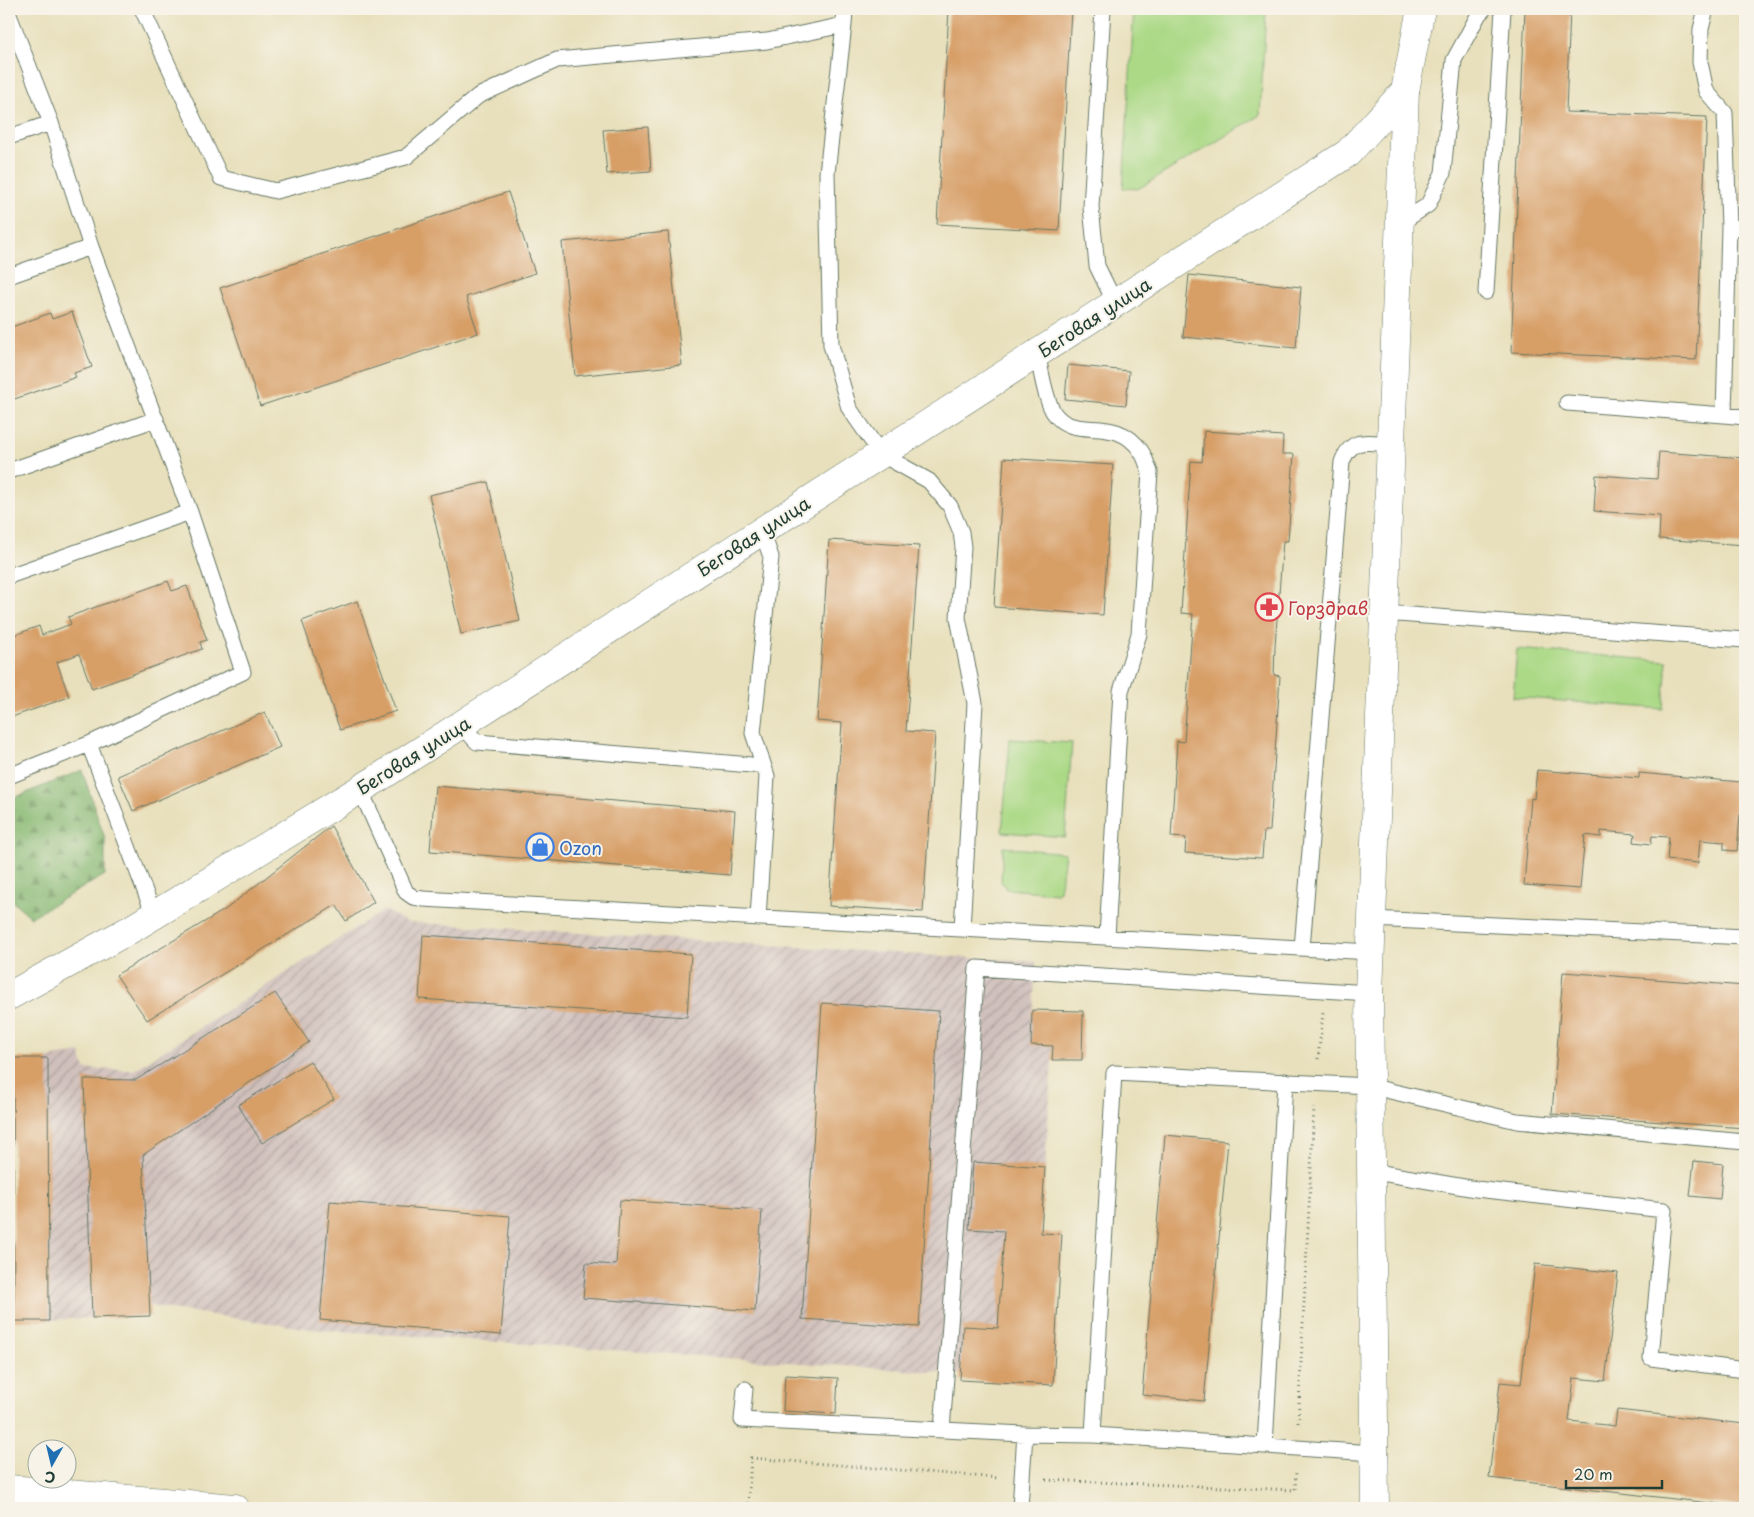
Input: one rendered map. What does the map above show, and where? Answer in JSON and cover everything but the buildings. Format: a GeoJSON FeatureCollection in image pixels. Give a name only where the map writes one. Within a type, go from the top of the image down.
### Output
{"type":"FeatureCollection","features":[{"type":"Feature","properties":{"kind":"street"},"geometry":{"type":"LineString","coordinates":[[1375,1508],[1369,993],[1405,91],[1421,9]]}},
{"type":"Feature","properties":{"kind":"street","name":"Беговая улица"},"geometry":{"type":"LineString","coordinates":[[9,996],[154,915],[360,789],[1348,153],[1405,91]]}},
{"type":"Feature","properties":{"kind":"street"},"geometry":{"type":"LineString","coordinates":[[9,1489],[235,1508]]}},
{"type":"Feature","properties":{"kind":"lane"},"geometry":{"type":"LineString","coordinates":[[142,9],[221,178],[276,192],[406,157],[478,96],[557,60],[766,41],[844,25]]}},
{"type":"Feature","properties":{"kind":"lane"},"geometry":{"type":"LineString","coordinates":[[845,9],[827,173],[831,345],[849,408],[881,454],[929,481],[950,506],[961,532],[962,547],[958,618],[975,703],[962,929]]}},
{"type":"Feature","properties":{"kind":"lane"},"geometry":{"type":"LineString","coordinates":[[1103,9],[1091,206],[1097,266],[1115,303]]}},
{"type":"Feature","properties":{"kind":"lane"},"geometry":{"type":"LineString","coordinates":[[1399,224],[1428,205],[1443,173],[1454,60],[1479,14],[1484,9]]}},
{"type":"Feature","properties":{"kind":"lane"},"geometry":{"type":"LineString","coordinates":[[1486,292],[1503,9]]}},
{"type":"Feature","properties":{"kind":"lane"},"geometry":{"type":"LineString","coordinates":[[1706,9],[1701,28],[1700,62],[1706,91],[1725,113],[1729,227],[1724,416]]}},
{"type":"Feature","properties":{"kind":"lane"},"geometry":{"type":"LineString","coordinates":[[9,15],[51,122],[91,247],[190,512],[243,672],[89,744],[9,776]]}},
{"type":"Feature","properties":{"kind":"lane"},"geometry":{"type":"LineString","coordinates":[[9,137],[51,122]]}},
{"type":"Feature","properties":{"kind":"lane"},"geometry":{"type":"LineString","coordinates":[[1729,227],[1745,228]]}},
{"type":"Feature","properties":{"kind":"lane"},"geometry":{"type":"LineString","coordinates":[[9,276],[91,247]]}},
{"type":"Feature","properties":{"kind":"lane"},"geometry":{"type":"LineString","coordinates":[[1038,353],[1053,412],[1063,423],[1073,428],[1113,430],[1133,442],[1142,452],[1150,472],[1139,634],[1121,691],[1107,938]]}},
{"type":"Feature","properties":{"kind":"lane"},"geometry":{"type":"LineString","coordinates":[[1567,403],[1745,417]]}},
{"type":"Feature","properties":{"kind":"lane"},"geometry":{"type":"LineString","coordinates":[[9,471],[156,420]]}},
{"type":"Feature","properties":{"kind":"lane"},"geometry":{"type":"LineString","coordinates":[[1302,948],[1342,462],[1346,450],[1359,443],[1391,444]]}},
{"type":"Feature","properties":{"kind":"lane"},"geometry":{"type":"LineString","coordinates":[[9,576],[190,512]]}},
{"type":"Feature","properties":{"kind":"lane"},"geometry":{"type":"LineString","coordinates":[[758,918],[767,776],[753,733],[771,557],[762,531]]}},
{"type":"Feature","properties":{"kind":"lane"},"geometry":{"type":"LineString","coordinates":[[1384,613],[1745,640]]}},
{"type":"Feature","properties":{"kind":"lane"},"geometry":{"type":"LineString","coordinates":[[461,725],[477,742],[763,766]]}},
{"type":"Feature","properties":{"kind":"lane"},"geometry":{"type":"LineString","coordinates":[[89,744],[154,915]]}},
{"type":"Feature","properties":{"kind":"lane"},"geometry":{"type":"LineString","coordinates":[[360,789],[406,892],[413,897],[1371,952]]}},
{"type":"Feature","properties":{"kind":"lane"},"geometry":{"type":"LineString","coordinates":[[1372,918],[1745,936]]}},
{"type":"Feature","properties":{"kind":"lane"},"geometry":{"type":"LineString","coordinates":[[942,1430],[977,968],[1369,993]]}},
{"type":"Feature","properties":{"kind":"lane"},"geometry":{"type":"LineString","coordinates":[[1093,1435],[1114,1073],[1369,1086],[1517,1120],[1745,1142]]}},
{"type":"Feature","properties":{"kind":"lane"},"geometry":{"type":"LineString","coordinates":[[1265,1446],[1286,1082]]}},
{"type":"Feature","properties":{"kind":"lane"},"geometry":{"type":"LineString","coordinates":[[1370,1171],[1476,1189],[1664,1210],[1651,1358],[1745,1370]]}},
{"type":"Feature","properties":{"kind":"lane"},"geometry":{"type":"LineString","coordinates":[[745,1389],[742,1420],[1025,1434],[1093,1435],[1374,1453]]}},
{"type":"Feature","properties":{"kind":"lane"},"geometry":{"type":"LineString","coordinates":[[1020,1508],[1025,1434]]}},
{"type":"Feature","properties":{"kind":"path"},"geometry":{"type":"LineString","coordinates":[[748,1508],[751,1458],[1009,1478]]}},
{"type":"Feature","properties":{"kind":"shaded area"},"geometry":{"type":"Polygon","coordinates":[[[384,910],[407,922],[1036,962],[1031,1044],[1053,1046],[1041,1233],[1062,1234],[1053,1385],[960,1380],[960,1374],[311,1329],[150,1306],[150,1316],[14,1321],[13,1058],[48,1058],[80,1052],[85,1069],[134,1070],[384,910]]]}},
{"type":"Feature","properties":{"kind":"green space"},"geometry":{"type":"Polygon","coordinates":[[[1134,9],[1266,9],[1260,115],[1138,189],[1123,188],[1134,9]]]}},
{"type":"Feature","properties":{"kind":"green space"},"geometry":{"type":"Polygon","coordinates":[[[1517,649],[1667,661],[1663,709],[1513,697],[1517,649]]]}},
{"type":"Feature","properties":{"kind":"green space"},"geometry":{"type":"Polygon","coordinates":[[[1010,739],[1072,743],[1065,837],[1002,832],[1010,739]]]}},
{"type":"Feature","properties":{"kind":"green space"},"geometry":{"type":"Polygon","coordinates":[[[82,770],[105,839],[105,875],[31,917],[9,898],[9,800],[82,770]]]}},
{"type":"Feature","properties":{"kind":"green space"},"geometry":{"type":"Polygon","coordinates":[[[1003,847],[1065,853],[1060,891],[1057,893],[1006,889],[1001,881],[1003,847]]]}},
{"type":"Feature","properties":{"kind":"place","name":"Горздрав"},"geometry":{"type":"Point","coordinates":[1269,607]}},
{"type":"Feature","properties":{"kind":"place","name":"Ozon"},"geometry":{"type":"Point","coordinates":[540,847]}}]}
